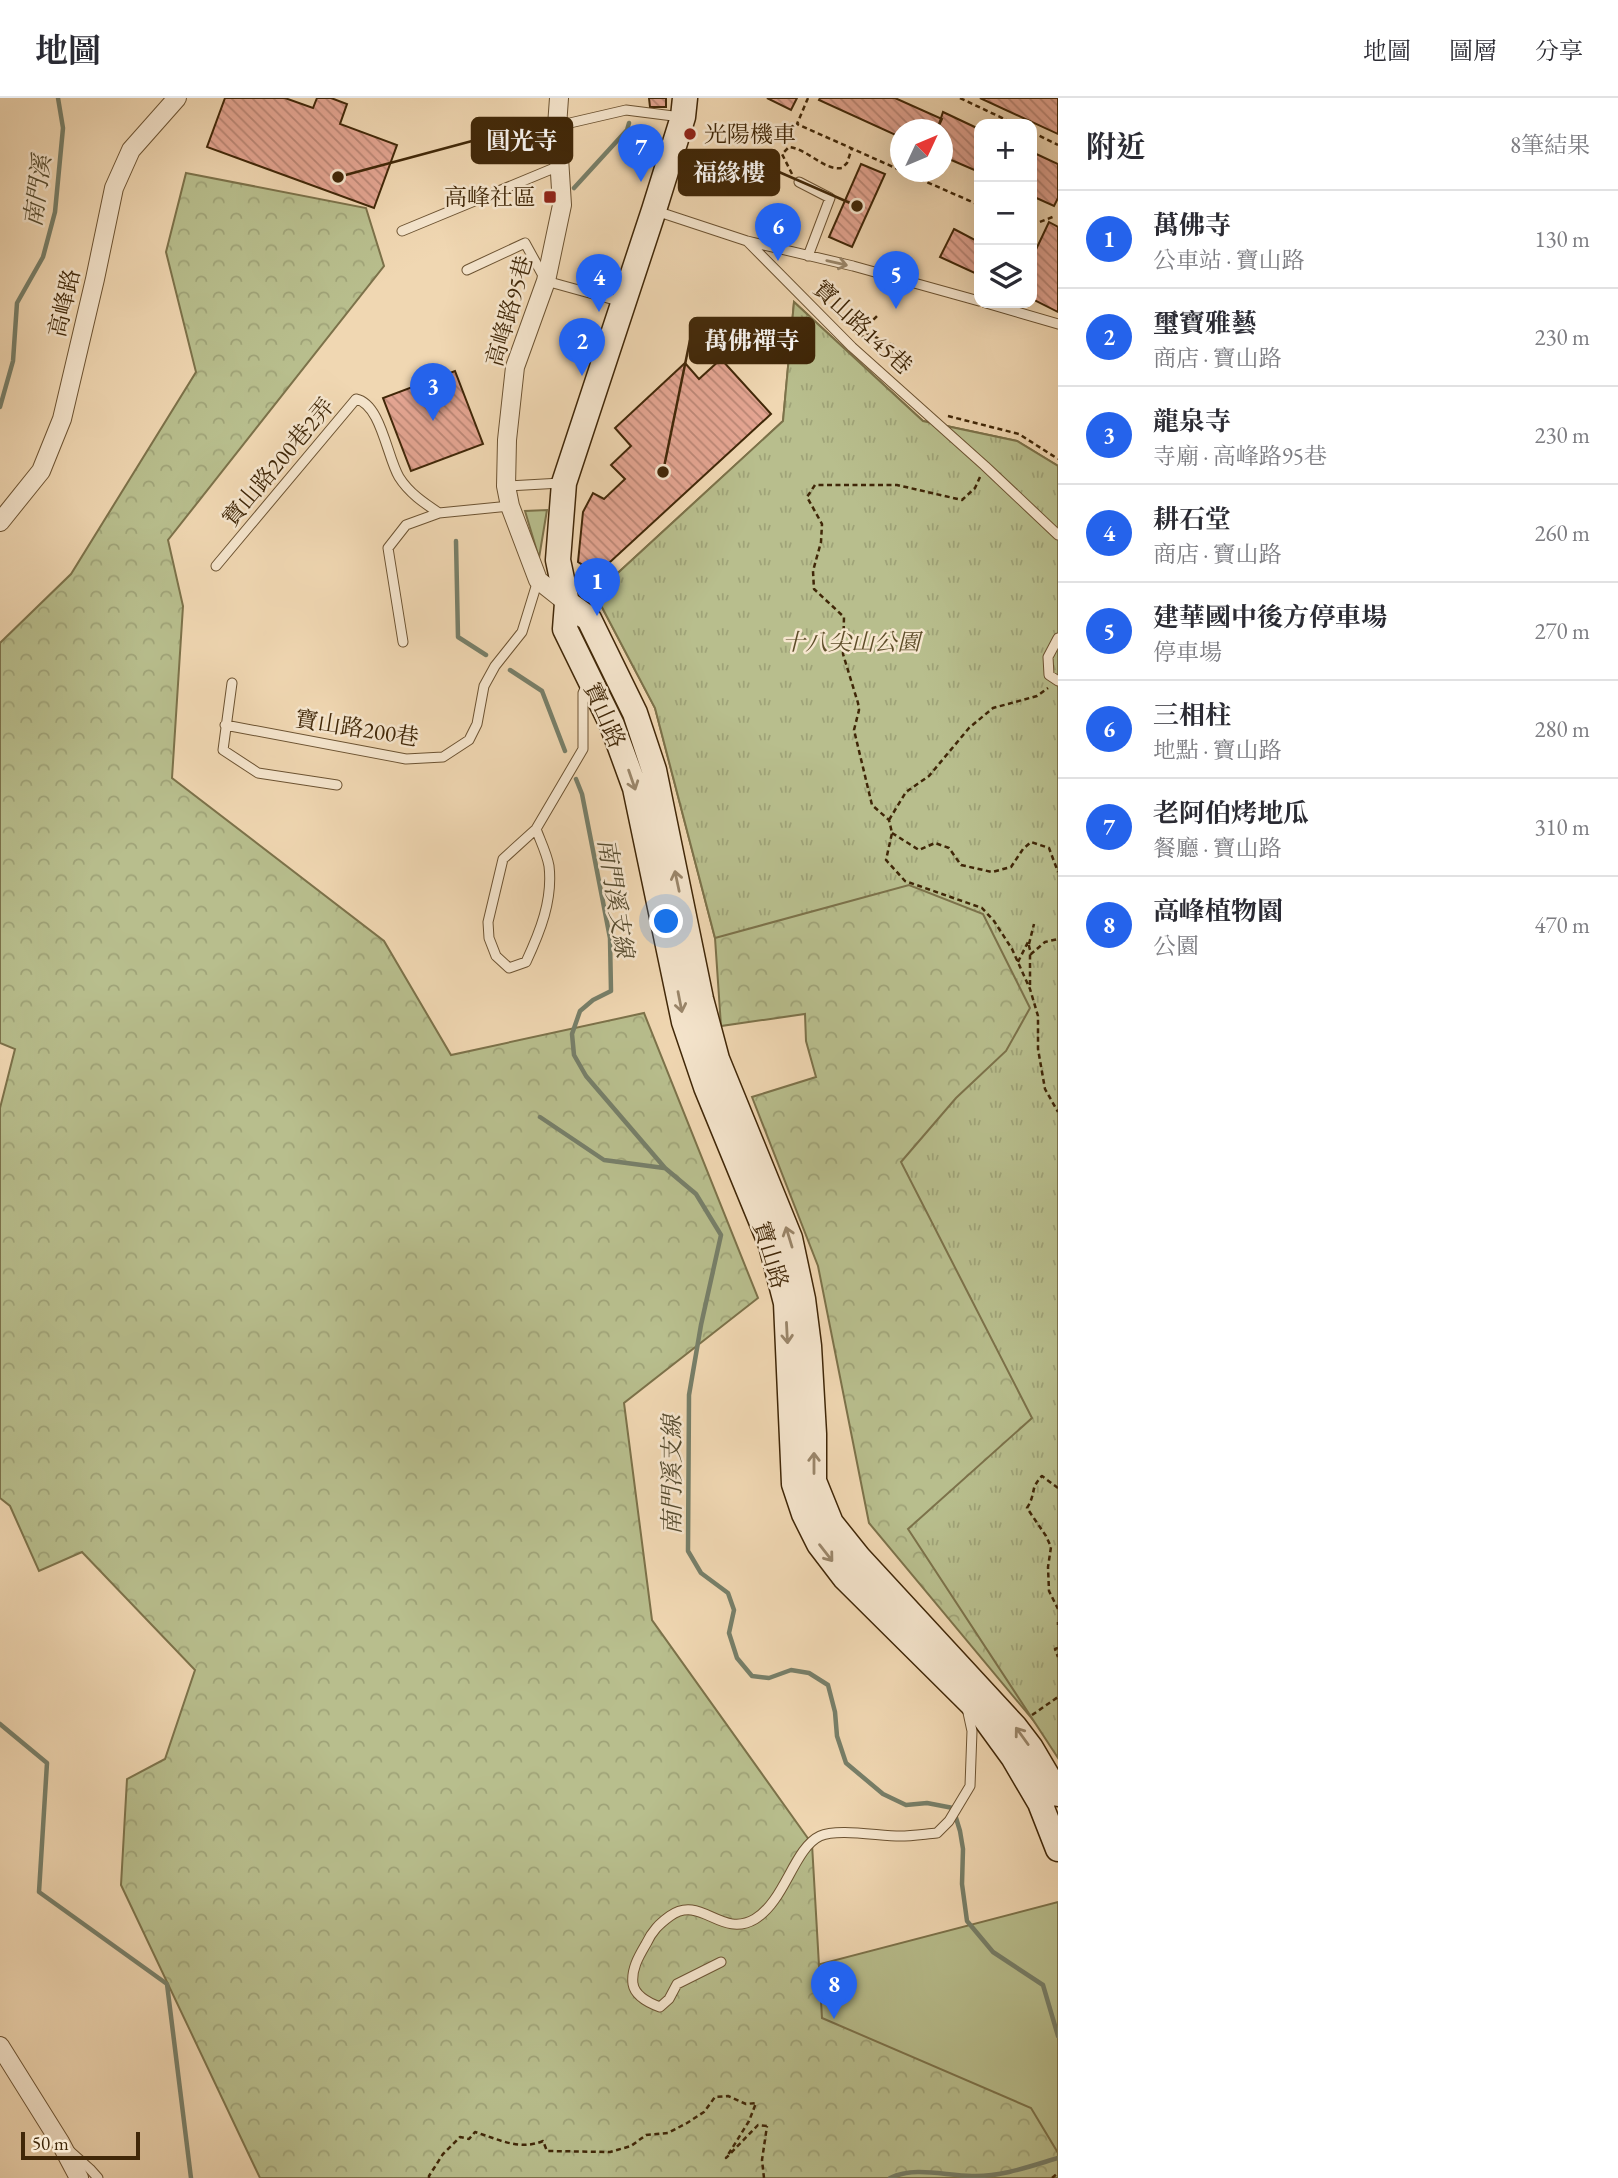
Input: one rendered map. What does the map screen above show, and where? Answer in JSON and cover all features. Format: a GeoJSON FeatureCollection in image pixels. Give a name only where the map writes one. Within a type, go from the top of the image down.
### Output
{"type":"FeatureCollection","features":[{"type":"Feature","properties":{"kind":"street","name":"高峰路"},"geometry":{"type":"LineString","coordinates":[[0,522],[41,471],[62,419],[114,188],[131,150],[177,98]]}},
{"type":"Feature","properties":{"kind":"street","name":"高峰路95巷"},"geometry":{"type":"LineString","coordinates":[[538,580],[510,506],[506,486],[507,440],[516,367],[546,281],[562,205],[557,126],[559,98]]}},
{"type":"Feature","properties":{"kind":"street","name":"寶山路"},"geometry":{"type":"LineString","coordinates":[[684,108],[654,210],[564,483],[558,560],[567,603],[565,629],[612,725],[635,789],[684,1022],[706,1087],[774,1256],[786,1303],[794,1484],[804,1514],[819,1544],[845,1577],[981,1713],[1013,1757],[1040,1803],[1058,1849]]}},
{"type":"Feature","properties":{"kind":"street"},"geometry":{"type":"LineString","coordinates":[[538,580],[567,603]]}},
{"type":"Feature","properties":{"kind":"street","name":"寶山路"},"geometry":{"type":"LineString","coordinates":[[567,603],[589,619],[639,725],[654,770],[701,999],[717,1059],[790,1238],[803,1299],[808,1346],[814,1481],[831,1523],[859,1558],[1016,1727],[1058,1794]]}},
{"type":"Feature","properties":{"kind":"street"},"geometry":{"type":"LineString","coordinates":[[0,2046],[79,2178]]}},
{"type":"Feature","properties":{"kind":"lane"},"geometry":{"type":"LineString","coordinates":[[557,126],[626,110],[684,108]]}},
{"type":"Feature","properties":{"kind":"lane"},"geometry":{"type":"LineString","coordinates":[[402,231],[559,166]]}},
{"type":"Feature","properties":{"kind":"lane"},"geometry":{"type":"LineString","coordinates":[[799,182],[830,198],[808,256]]}},
{"type":"Feature","properties":{"kind":"lane","name":"寶山路145巷"},"geometry":{"type":"LineString","coordinates":[[654,210],[747,241],[974,300]]}},
{"type":"Feature","properties":{"kind":"lane","name":"寶山路145巷"},"geometry":{"type":"LineString","coordinates":[[747,241],[852,347],[1058,535]]}},
{"type":"Feature","properties":{"kind":"lane"},"geometry":{"type":"LineString","coordinates":[[467,270],[525,243],[546,281],[624,303]]}},
{"type":"Feature","properties":{"kind":"lane"},"geometry":{"type":"LineString","coordinates":[[1003,308],[1058,324]]}},
{"type":"Feature","properties":{"kind":"lane","name":"寶山路200巷2弄"},"geometry":{"type":"LineString","coordinates":[[216,566],[356,399],[363,400],[372,410],[399,477],[416,498],[439,513]]}},
{"type":"Feature","properties":{"kind":"lane"},"geometry":{"type":"LineString","coordinates":[[506,486],[564,483]]}},
{"type":"Feature","properties":{"kind":"lane"},"geometry":{"type":"LineString","coordinates":[[403,642],[388,548],[406,525],[439,513],[510,506]]}},
{"type":"Feature","properties":{"kind":"lane","name":"寶山路200巷"},"geometry":{"type":"LineString","coordinates":[[225,725],[406,759],[443,757],[469,740],[478,724],[484,686],[495,666],[522,632],[538,580]]}},
{"type":"Feature","properties":{"kind":"lane"},"geometry":{"type":"LineString","coordinates":[[1058,638],[1048,657],[1049,675],[1058,681]]}},
{"type":"Feature","properties":{"kind":"lane"},"geometry":{"type":"LineString","coordinates":[[536,829],[549,864],[548,898],[542,927],[526,962],[509,968],[496,956],[489,938],[488,922],[503,859],[536,829],[583,749],[583,693],[590,679]]}},
{"type":"Feature","properties":{"kind":"lane"},"geometry":{"type":"LineString","coordinates":[[232,683],[223,750],[258,773],[337,785]]}},
{"type":"Feature","properties":{"kind":"lane"},"geometry":{"type":"LineString","coordinates":[[721,1962],[677,1984],[669,1999],[660,2007],[648,2003],[635,1989],[633,1980],[636,1961],[653,1930],[680,1909],[694,1909],[730,1925],[755,1919],[781,1892],[811,1841],[821,1835],[833,1833],[901,1836],[937,1833],[949,1821],[970,1786],[972,1731],[965,1697]]}},
{"type":"Feature","properties":{"kind":"lane"},"geometry":{"type":"LineString","coordinates":[[60,2143],[97,2178]]}},
{"type":"Feature","properties":{"kind":"path"},"geometry":{"type":"LineString","coordinates":[[808,98],[797,124],[890,165]]}},
{"type":"Feature","properties":{"kind":"path"},"geometry":{"type":"LineString","coordinates":[[960,98],[1004,119]]}},
{"type":"Feature","properties":{"kind":"path"},"geometry":{"type":"LineString","coordinates":[[1037,134],[1058,145]]}},
{"type":"Feature","properties":{"kind":"path"},"geometry":{"type":"LineString","coordinates":[[799,182],[782,154],[789,147],[798,148],[835,169],[842,168],[847,163],[852,148]]}},
{"type":"Feature","properties":{"kind":"path"},"geometry":{"type":"LineString","coordinates":[[927,182],[974,203]]}},
{"type":"Feature","properties":{"kind":"path"},"geometry":{"type":"LineString","coordinates":[[1037,223],[1055,216]]}},
{"type":"Feature","properties":{"kind":"path"},"geometry":{"type":"LineString","coordinates":[[852,347],[860,335],[892,352],[893,345],[862,331],[877,316]]}},
{"type":"Feature","properties":{"kind":"path"},"geometry":{"type":"LineString","coordinates":[[924,410],[1018,434],[1058,459]]}},
{"type":"Feature","properties":{"kind":"path"},"geometry":{"type":"LineString","coordinates":[[985,466],[975,488],[962,500],[897,485],[814,485],[807,497],[822,524],[821,541],[813,571],[814,589],[844,617],[843,654],[859,710],[854,730],[872,805],[889,820],[892,833],[886,860],[905,881],[982,908],[994,921],[1030,989],[1038,1016],[1038,1049],[1045,1088],[1058,1112]]}},
{"type":"Feature","properties":{"kind":"path"},"geometry":{"type":"LineString","coordinates":[[889,820],[906,792],[929,776],[969,728],[993,708],[1037,696],[1058,681]]}},
{"type":"Feature","properties":{"kind":"path"},"geometry":{"type":"LineString","coordinates":[[892,833],[919,850],[934,843],[949,848],[961,866],[992,872],[1011,867],[1031,842],[1049,848],[1058,872]]}},
{"type":"Feature","properties":{"kind":"path"},"geometry":{"type":"LineString","coordinates":[[1018,962],[1034,924]]}},
{"type":"Feature","properties":{"kind":"path"},"geometry":{"type":"LineString","coordinates":[[1031,954],[1045,942],[1058,939]]}},
{"type":"Feature","properties":{"kind":"path"},"geometry":{"type":"LineString","coordinates":[[1028,942],[1031,954],[1030,989]]}},
{"type":"Feature","properties":{"kind":"path"},"geometry":{"type":"LineString","coordinates":[[1058,1488],[1042,1476],[1034,1484],[1032,1499],[1027,1508],[1051,1547],[1049,1591],[1058,1609]]}},
{"type":"Feature","properties":{"kind":"path"},"geometry":{"type":"LineString","coordinates":[[1058,1648],[1055,1649],[1058,1657]]}},
{"type":"Feature","properties":{"kind":"path"},"geometry":{"type":"LineString","coordinates":[[1016,1727],[1058,1697]]}},
{"type":"Feature","properties":{"kind":"path"},"geometry":{"type":"LineString","coordinates":[[429,2178],[443,2154],[460,2137],[469,2139],[475,2132],[517,2145],[532,2145],[543,2141],[547,2151],[610,2152],[631,2146],[646,2135],[668,2133],[704,2112],[715,2097],[728,2096],[746,2104],[756,2103],[749,2121],[726,2158],[758,2125],[767,2126]]}},
{"type":"Feature","properties":{"kind":"path"},"geometry":{"type":"LineString","coordinates":[[767,2126],[767,2133]]}},
{"type":"Feature","properties":{"kind":"path"},"geometry":{"type":"LineString","coordinates":[[764,2178],[762,2160],[767,2126]]}},
{"type":"Feature","properties":{"kind":"path"},"geometry":{"type":"LineString","coordinates":[[1052,2178],[1058,2174]]}},
{"type":"Feature","properties":{"kind":"green space"},"geometry":{"type":"Polygon","coordinates":[[[186,173],[366,208],[384,266],[168,540],[183,606],[172,778],[384,941],[451,1055],[644,1013],[758,1298],[624,1403],[652,1620],[812,1844],[822,2018],[1031,2108],[1058,2153],[1058,2178],[260,2178],[121,1885],[127,1779],[165,1759],[195,1670],[82,1552],[39,1571],[10,1506],[0,1498],[0,1108],[15,1049],[0,1043],[0,643],[71,574],[196,372],[166,252],[186,173]]]}},
{"type":"Feature","properties":{"kind":"green space","name":"十八尖山公園"},"geometry":{"type":"Polygon","coordinates":[[[794,302],[923,421],[1017,441],[1058,466],[1058,1750],[869,1523],[818,1266],[752,1097],[816,1077],[806,1041],[805,1014],[721,1026],[715,938],[655,708],[595,594],[783,421],[794,302]]]}},
{"type":"Feature","properties":{"kind":"green space","name":"十八尖山公園"},"geometry":{"type":"Polygon","coordinates":[[[794,302],[923,421],[1017,441],[1058,466],[1058,1758],[908,1529],[1032,1418],[901,1162],[956,1098],[1006,1051],[1030,1008],[983,914],[909,885],[715,938],[655,708],[595,594],[783,421],[794,302]]]}},
{"type":"Feature","properties":{"kind":"green space"},"geometry":{"type":"Polygon","coordinates":[[[547,510],[539,558],[525,511],[547,510]]]}},
{"type":"Feature","properties":{"kind":"green space"},"geometry":{"type":"Polygon","coordinates":[[[1058,1902],[1058,2178],[292,2102],[1058,1902]]]}},
{"type":"Feature","properties":{"kind":"building"},"geometry":{"type":"Polygon","coordinates":[[[225,98],[285,98],[313,108],[317,98],[331,98],[347,104],[340,124],[397,145],[374,208],[207,147],[225,98]]]}},
{"type":"Feature","properties":{"kind":"building"},"geometry":{"type":"Polygon","coordinates":[[[649,98],[666,98],[666,107],[650,107],[649,98]]]}},
{"type":"Feature","properties":{"kind":"building"},"geometry":{"type":"Polygon","coordinates":[[[767,98],[797,98],[791,110],[767,98]]]}},
{"type":"Feature","properties":{"kind":"building"},"geometry":{"type":"Polygon","coordinates":[[[895,98],[942,119],[890,119],[890,132],[819,100],[895,98]]]}},
{"type":"Feature","properties":{"kind":"building"},"geometry":{"type":"Polygon","coordinates":[[[980,98],[1058,98],[1058,134],[1037,124],[1037,119],[1026,119],[980,98]]]}},
{"type":"Feature","properties":{"kind":"building"},"geometry":{"type":"Polygon","coordinates":[[[943,112],[974,127],[974,170],[953,161],[953,119],[941,119],[943,112]]]}},
{"type":"Feature","properties":{"kind":"building"},"geometry":{"type":"Polygon","coordinates":[[[1037,154],[1058,164],[1058,198],[1054,206],[1037,198],[1037,154]]]}},
{"type":"Feature","properties":{"kind":"building"},"geometry":{"type":"Polygon","coordinates":[[[861,164],[885,174],[852,247],[829,237],[861,164]]]}},
{"type":"Feature","properties":{"kind":"building"},"geometry":{"type":"Polygon","coordinates":[[[1049,222],[1058,227],[1058,312],[1037,302],[1037,247],[1049,222]]]}},
{"type":"Feature","properties":{"kind":"building"},"geometry":{"type":"Polygon","coordinates":[[[954,229],[974,239],[974,273],[940,257],[954,229]]]}},
{"type":"Feature","properties":{"kind":"building"},"geometry":{"type":"Polygon","coordinates":[[[721,359],[771,414],[597,574],[578,562],[583,512],[593,493],[604,499],[625,479],[611,465],[631,446],[615,428],[685,363],[699,379],[721,359]]]}},
{"type":"Feature","properties":{"kind":"building"},"geometry":{"type":"Polygon","coordinates":[[[455,371],[483,444],[411,471],[383,398],[455,371]]]}},
{"type":"Feature","properties":{"kind":"waterway","name":"南門溪"},"geometry":{"type":"LineString","coordinates":[[0,407],[13,361],[17,303],[43,257],[55,212],[63,128],[58,98]]}},
{"type":"Feature","properties":{"kind":"waterway","name":"南門溪支線"},"geometry":{"type":"LineString","coordinates":[[574,188],[627,130],[629,123]]}},
{"type":"Feature","properties":{"kind":"waterway","name":"南門溪支線"},"geometry":{"type":"LineString","coordinates":[[456,541],[458,637],[486,655]]}},
{"type":"Feature","properties":{"kind":"waterway","name":"南門溪支線"},"geometry":{"type":"LineString","coordinates":[[510,670],[542,691],[565,751]]}},
{"type":"Feature","properties":{"kind":"waterway","name":"南門溪支線"},"geometry":{"type":"LineString","coordinates":[[576,779],[582,794],[610,938],[611,991],[593,1000],[580,1011],[572,1034],[574,1055],[586,1076],[665,1168],[696,1194],[721,1235],[689,1395],[688,1551],[701,1573],[728,1593],[734,1610],[729,1633],[737,1658],[752,1676],[769,1678],[791,1670],[809,1673],[828,1685],[835,1712],[837,1736],[846,1763],[883,1794],[906,1805],[927,1803],[953,1808],[963,1849],[962,1884],[967,1921],[993,1952],[1043,1985],[1058,2036]]}},
{"type":"Feature","properties":{"kind":"waterway"},"geometry":{"type":"LineString","coordinates":[[540,1117],[604,1160],[664,1168]]}},
{"type":"Feature","properties":{"kind":"waterway"},"geometry":{"type":"LineString","coordinates":[[0,1724],[47,1763],[39,1892],[167,1984],[191,2178]]}},
{"type":"Feature","properties":{"kind":"waterway"},"geometry":{"type":"LineString","coordinates":[[890,2178],[920,2172],[994,2175],[1058,2158]]}},
{"type":"Feature","properties":{"kind":"place","name":"光陽機車"},"geometry":{"type":"Point","coordinates":[690,134]}},
{"type":"Feature","properties":{"kind":"place","name":"圓光寺"},"geometry":{"type":"Point","coordinates":[338,177]}},
{"type":"Feature","properties":{"kind":"place","name":"老阿伯烤地瓜"},"geometry":{"type":"Point","coordinates":[641,182]}},
{"type":"Feature","properties":{"kind":"place","name":"高峰社區"},"geometry":{"type":"Point","coordinates":[550,197]}},
{"type":"Feature","properties":{"kind":"place","name":"福緣樓"},"geometry":{"type":"Point","coordinates":[857,206]}},
{"type":"Feature","properties":{"kind":"place","name":"三相柱"},"geometry":{"type":"Point","coordinates":[778,261]}},
{"type":"Feature","properties":{"kind":"place","name":"建華國中後方停車場"},"geometry":{"type":"Point","coordinates":[896,309]}},
{"type":"Feature","properties":{"kind":"place","name":"耕石堂"},"geometry":{"type":"Point","coordinates":[599,312]}},
{"type":"Feature","properties":{"kind":"place","name":"璽寶雅藝"},"geometry":{"type":"Point","coordinates":[582,376]}},
{"type":"Feature","properties":{"kind":"place","name":"龍泉寺"},"geometry":{"type":"Point","coordinates":[433,421]}},
{"type":"Feature","properties":{"kind":"place","name":"萬佛禪寺"},"geometry":{"type":"Point","coordinates":[663,472]}},
{"type":"Feature","properties":{"kind":"place","name":"萬佛寺"},"geometry":{"type":"Point","coordinates":[597,616]}},
{"type":"Feature","properties":{"kind":"place","name":"高峰植物園"},"geometry":{"type":"Point","coordinates":[834,2019]}}]}
